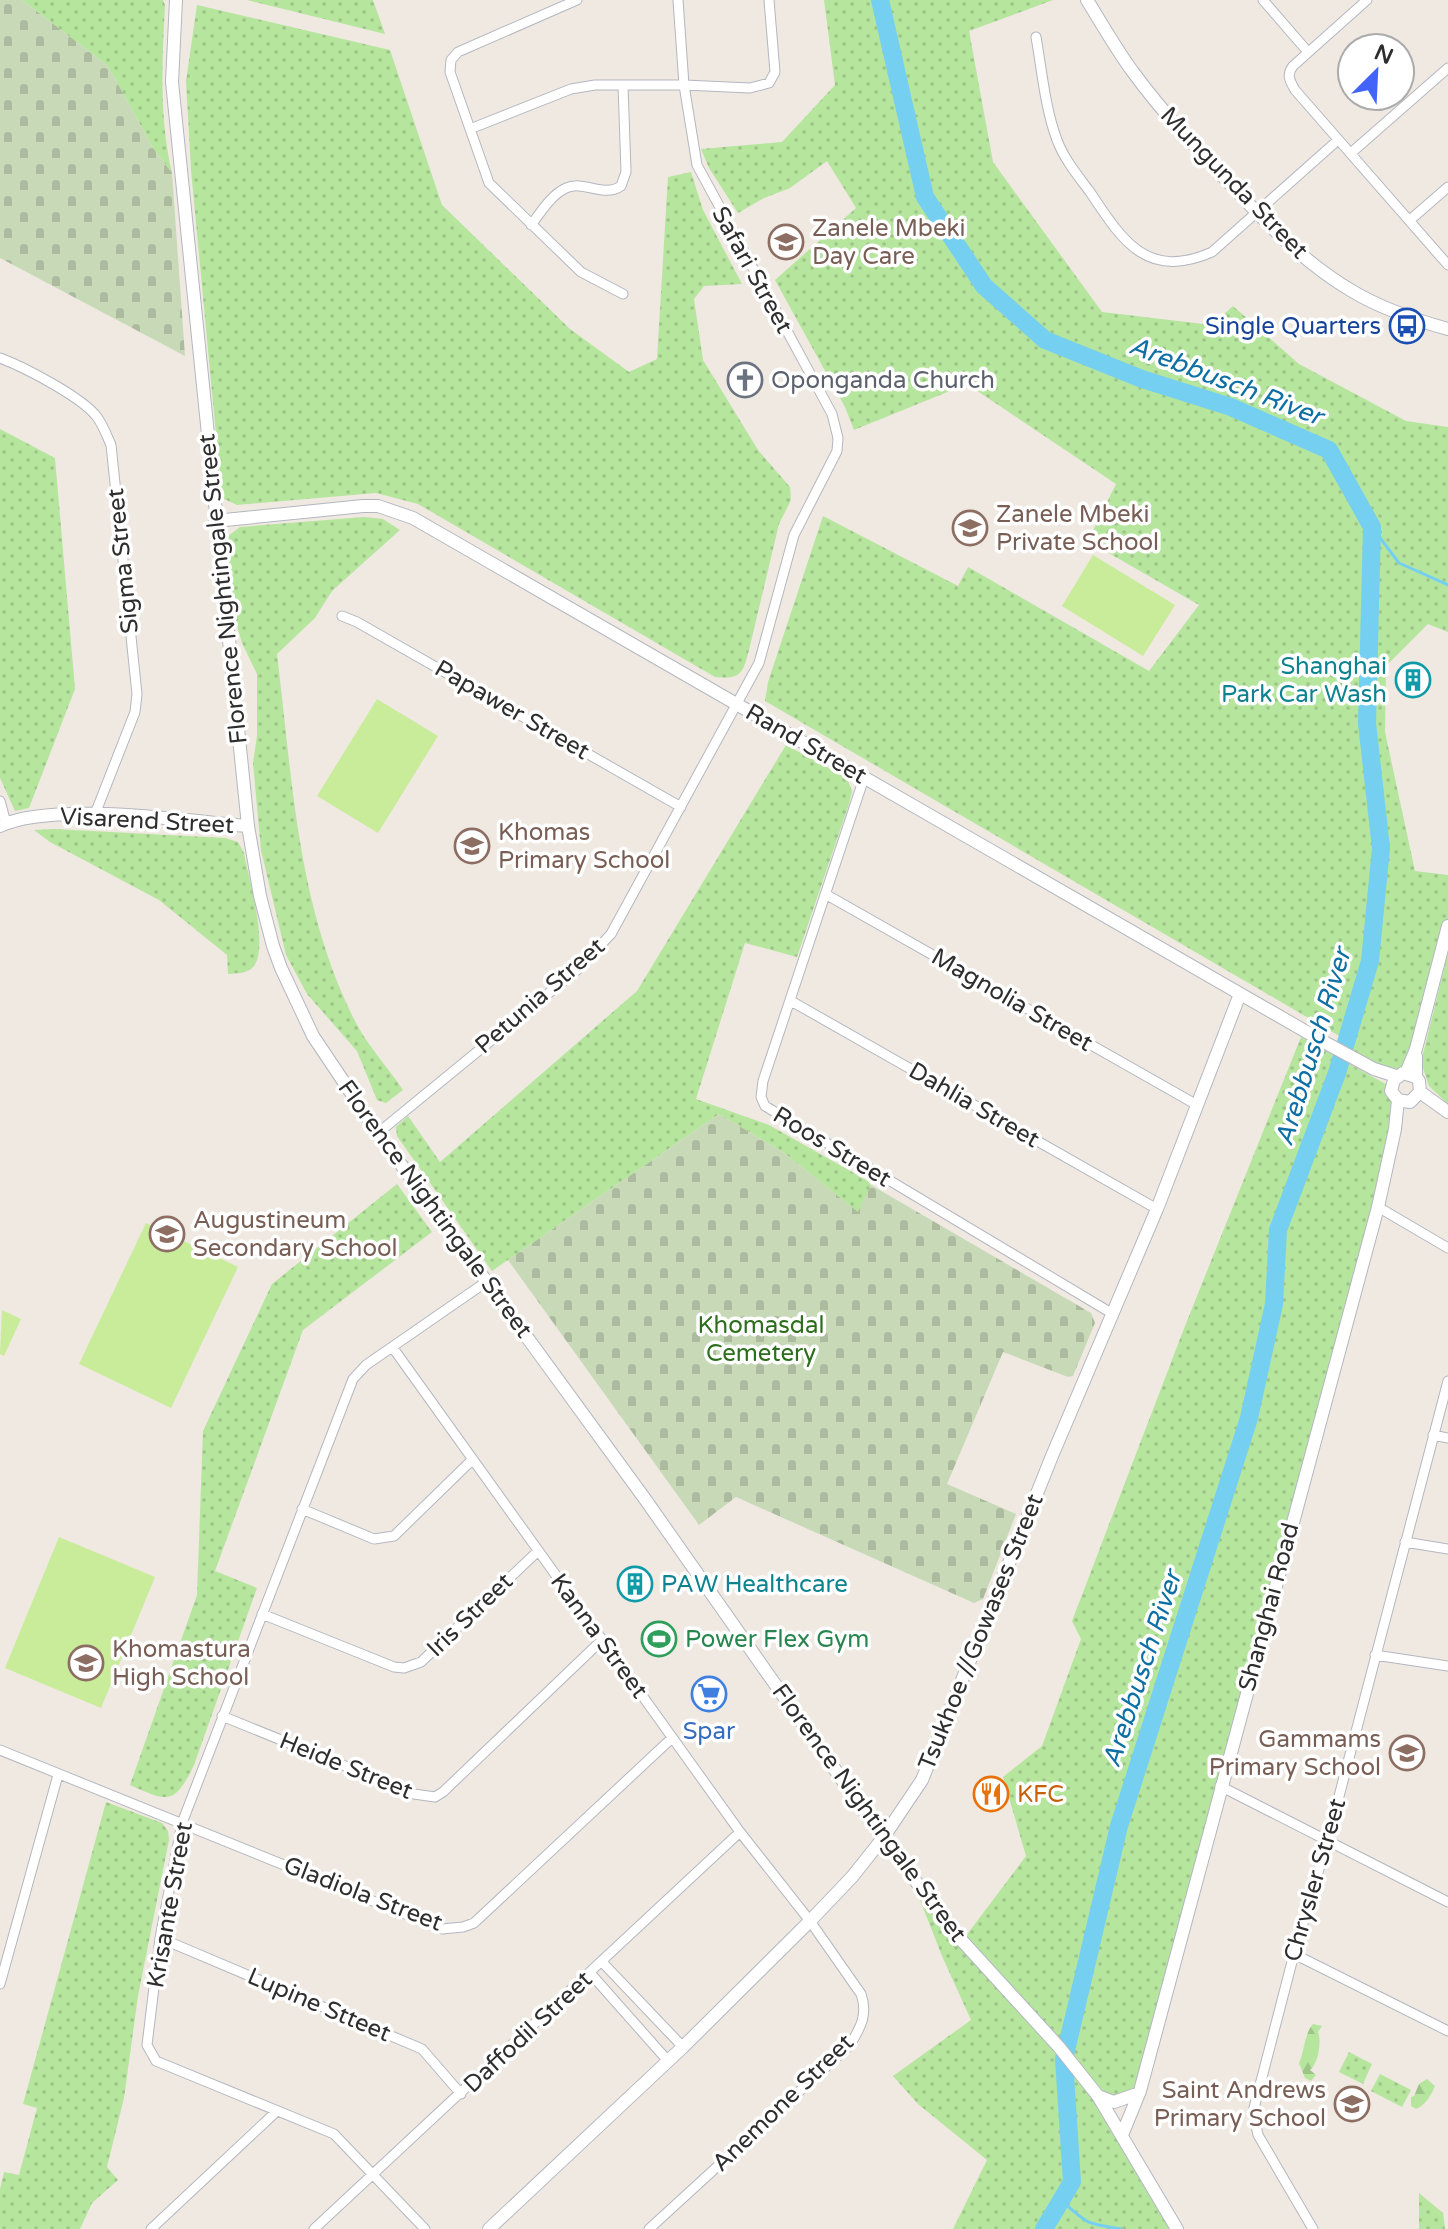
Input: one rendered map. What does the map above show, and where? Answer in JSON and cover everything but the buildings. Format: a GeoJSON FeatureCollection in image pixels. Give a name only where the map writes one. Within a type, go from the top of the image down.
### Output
{"type":"FeatureCollection","features":[{"type":"Feature","properties":{"kind":"street","name":"Florence Nightingale Street"},"geometry":{"type":"LineString","coordinates":[[176,0],[172,82],[248,826],[262,909],[281,968],[313,1036],[378,1133],[645,1499],[883,1838],[955,1933],[1059,2047],[1098,2096],[1177,2229]]}},
{"type":"Feature","properties":{"kind":"street"},"geometry":{"type":"LineString","coordinates":[[577,0],[454,55],[450,72],[489,183],[581,272],[623,294]]}},
{"type":"Feature","properties":{"kind":"street","name":"Safari Street"},"geometry":{"type":"LineString","coordinates":[[678,0],[684,85],[693,154],[700,175],[832,414],[838,438],[834,461],[794,535],[759,663],[739,705]]}},
{"type":"Feature","properties":{"kind":"street"},"geometry":{"type":"LineString","coordinates":[[470,129],[571,89],[623,85],[750,88],[769,83],[775,72],[769,0]]}},
{"type":"Feature","properties":{"kind":"street","name":"Mungunda Street"},"geometry":{"type":"LineString","coordinates":[[1087,0],[1120,54],[1151,96],[1255,211],[1298,253],[1331,278],[1386,309],[1448,327]]}},
{"type":"Feature","properties":{"kind":"street"},"geometry":{"type":"LineString","coordinates":[[1263,0],[1308,52]]}},
{"type":"Feature","properties":{"kind":"street"},"geometry":{"type":"LineString","coordinates":[[1367,0],[1293,66],[1289,78],[1295,90],[1448,265]]}},
{"type":"Feature","properties":{"kind":"street"},"geometry":{"type":"LineString","coordinates":[[1036,37],[1058,143],[1117,233],[1137,253],[1174,261],[1195,259],[1212,252],[1338,140]]}},
{"type":"Feature","properties":{"kind":"street"},"geometry":{"type":"LineString","coordinates":[[1351,153],[1448,68]]}},
{"type":"Feature","properties":{"kind":"street"},"geometry":{"type":"LineString","coordinates":[[531,225],[547,203],[566,188],[576,186],[608,191],[621,186],[626,172],[623,85]]}},
{"type":"Feature","properties":{"kind":"street"},"geometry":{"type":"LineString","coordinates":[[1410,220],[1448,187]]}},
{"type":"Feature","properties":{"kind":"street","name":"Sigma Street"},"geometry":{"type":"LineString","coordinates":[[0,358],[21,366],[86,406],[98,417],[111,445],[137,694],[135,712],[95,814]]}},
{"type":"Feature","properties":{"kind":"street","name":"Rand Street"},"geometry":{"type":"LineString","coordinates":[[215,521],[363,506],[396,511],[446,536],[1324,1042],[1372,1068],[1402,1078]]}},
{"type":"Feature","properties":{"kind":"street","name":"Papawer Street"},"geometry":{"type":"LineString","coordinates":[[342,616],[681,807]]}},
{"type":"Feature","properties":{"kind":"street","name":"Petunia Street"},"geometry":{"type":"LineString","coordinates":[[378,1133],[564,981],[602,945],[739,705]]}},
{"type":"Feature","properties":{"kind":"street","name":"Roos Street"},"geometry":{"type":"LineString","coordinates":[[864,778],[763,1081],[761,1097],[765,1106],[1113,1314]]}},
{"type":"Feature","properties":{"kind":"street"},"geometry":{"type":"LineString","coordinates":[[0,801],[3,824]]}},
{"type":"Feature","properties":{"kind":"street","name":"Visarend Street"},"geometry":{"type":"LineString","coordinates":[[3,824],[34,818],[95,814],[248,826]]}},
{"type":"Feature","properties":{"kind":"street","name":"Magnolia Street"},"geometry":{"type":"LineString","coordinates":[[827,895],[1197,1105]]}},
{"type":"Feature","properties":{"kind":"street"},"geometry":{"type":"LineString","coordinates":[[1410,1099],[1402,1078],[1416,1049],[1448,926]]}},
{"type":"Feature","properties":{"kind":"street","name":"Tsukhoe //Gowases Street"},"geometry":{"type":"LineString","coordinates":[[489,2229],[683,2047],[810,1921],[852,1877],[883,1838],[922,1780],[985,1620],[1157,1209],[1240,994]]}},
{"type":"Feature","properties":{"kind":"street","name":"Dahlia Street"},"geometry":{"type":"LineString","coordinates":[[791,1001],[1157,1209]]}},
{"type":"Feature","properties":{"kind":"street"},"geometry":{"type":"LineString","coordinates":[[1402,1078],[1419,1081],[1410,1099]]}},
{"type":"Feature","properties":{"kind":"street"},"geometry":{"type":"LineString","coordinates":[[1410,1099],[1445,1110]]}},
{"type":"Feature","properties":{"kind":"street","name":"Shanghai Road"},"geometry":{"type":"LineString","coordinates":[[1120,2132],[1137,2090],[1378,1207],[1395,1129],[1410,1099]]}},
{"type":"Feature","properties":{"kind":"street"},"geometry":{"type":"LineString","coordinates":[[1378,1207],[1448,1248]]}},
{"type":"Feature","properties":{"kind":"street","name":"Krisante Street"},"geometry":{"type":"LineString","coordinates":[[425,2229],[334,2134],[156,2061],[147,2045],[160,1938],[182,1823],[353,1379],[366,1365],[486,1282]]}},
{"type":"Feature","properties":{"kind":"street","name":"Kanna Street"},"geometry":{"type":"LineString","coordinates":[[393,1348],[740,1832],[810,1921]]}},
{"type":"Feature","properties":{"kind":"street","name":"Chrysler Street"},"geometry":{"type":"LineString","coordinates":[[1313,2229],[1258,2135],[1253,2121],[1255,2100],[1327,1842],[1448,1381]]}},
{"type":"Feature","properties":{"kind":"street"},"geometry":{"type":"LineString","coordinates":[[1433,1435],[1448,1438]]}},
{"type":"Feature","properties":{"kind":"street"},"geometry":{"type":"LineString","coordinates":[[302,1509],[374,1539],[394,1536],[472,1460]]}},
{"type":"Feature","properties":{"kind":"street"},"geometry":{"type":"LineString","coordinates":[[1405,1542],[1448,1549]]}},
{"type":"Feature","properties":{"kind":"street","name":"Iris Street"},"geometry":{"type":"LineString","coordinates":[[262,1614],[394,1667],[404,1668],[421,1662],[538,1551]]}},
{"type":"Feature","properties":{"kind":"street","name":"Heide Street"},"geometry":{"type":"LineString","coordinates":[[222,1716],[414,1794],[435,1797],[602,1640]]}},
{"type":"Feature","properties":{"kind":"street"},"geometry":{"type":"LineString","coordinates":[[1375,1655],[1448,1666]]}},
{"type":"Feature","properties":{"kind":"street","name":"Gladiola Street"},"geometry":{"type":"LineString","coordinates":[[0,1750],[442,1929],[474,1923],[672,1738]]}},
{"type":"Feature","properties":{"kind":"street"},"geometry":{"type":"LineString","coordinates":[[0,1984],[58,1775]]}},
{"type":"Feature","properties":{"kind":"street"},"geometry":{"type":"LineString","coordinates":[[1220,1786],[1448,1902]]}},
{"type":"Feature","properties":{"kind":"street","name":"Daffodil Street"},"geometry":{"type":"LineString","coordinates":[[314,2229],[603,1963],[740,1832]]}},
{"type":"Feature","properties":{"kind":"street","name":"Anemone Street"},"geometry":{"type":"LineString","coordinates":[[649,2229],[850,2045],[859,2029],[865,2007],[861,1994],[810,1921]]}},
{"type":"Feature","properties":{"kind":"street","name":"Lupine Stteet"},"geometry":{"type":"LineString","coordinates":[[160,1938],[422,2049],[461,2094]]}},
{"type":"Feature","properties":{"kind":"street"},"geometry":{"type":"LineString","coordinates":[[1294,1954],[1448,2031]]}},
{"type":"Feature","properties":{"kind":"street"},"geometry":{"type":"LineString","coordinates":[[603,1963],[683,2047]]}},
{"type":"Feature","properties":{"kind":"street"},"geometry":{"type":"LineString","coordinates":[[591,1974],[668,2061]]}},
{"type":"Feature","properties":{"kind":"street"},"geometry":{"type":"LineString","coordinates":[[1098,2096],[1114,2102],[1137,2090]]}},
{"type":"Feature","properties":{"kind":"street"},"geometry":{"type":"LineString","coordinates":[[151,2229],[277,2111]]}},
{"type":"Feature","properties":{"kind":"green space"},"geometry":{"type":"Polygon","coordinates":[[[0,0],[22,0],[108,66],[153,148],[172,173],[185,356],[0,258],[0,0]]]}},
{"type":"Feature","properties":{"kind":"green space"},"geometry":{"type":"Polygon","coordinates":[[[22,0],[163,0],[163,110],[172,173],[153,148],[108,66],[22,0]]]}},
{"type":"Feature","properties":{"kind":"green space"},"geometry":{"type":"Polygon","coordinates":[[[247,0],[373,0],[385,34],[247,0]]]}},
{"type":"Feature","properties":{"kind":"green space"},"geometry":{"type":"Polygon","coordinates":[[[824,0],[1053,0],[969,31],[993,162],[1102,312],[1212,325],[1233,306],[1299,364],[1406,421],[1448,427],[1448,632],[1428,624],[1386,666],[1385,732],[1415,871],[1448,875],[1448,922],[1416,1048],[1396,1076],[1343,1051],[1370,961],[1374,922],[1368,963],[1345,1037],[1341,1037],[765,701],[768,682],[823,516],[958,586],[968,567],[1149,671],[1199,605],[1088,541],[1116,484],[967,384],[854,430],[845,407],[775,280],[856,208],[827,161],[790,188],[738,213],[709,168],[701,149],[782,142],[835,85],[824,0]],[[1138,378],[1230,409],[1325,450],[1355,498],[1329,450],[1231,407],[1138,378]]]}},
{"type":"Feature","properties":{"kind":"green space"},"geometry":{"type":"Polygon","coordinates":[[[197,5],[390,50],[442,205],[570,329],[629,372],[657,359],[668,177],[691,172],[703,210],[742,284],[704,286],[694,299],[703,360],[758,450],[790,487],[791,500],[779,524],[749,650],[740,673],[715,677],[418,504],[376,493],[237,505],[222,498],[191,170],[186,81],[197,5]]]}},
{"type":"Feature","properties":{"kind":"green space"},"geometry":{"type":"Polygon","coordinates":[[[0,429],[55,458],[75,689],[29,808],[15,811],[0,778],[0,429]]]}},
{"type":"Feature","properties":{"kind":"green space"},"geometry":{"type":"Polygon","coordinates":[[[364,517],[383,519],[400,530],[332,591],[315,618],[277,654],[293,792],[308,884],[319,928],[352,1015],[403,1090],[386,1103],[377,1100],[357,1051],[307,994],[286,955],[261,850],[253,763],[257,736],[257,674],[242,643],[231,605],[228,536],[240,527],[364,517]]]}},
{"type":"Feature","properties":{"kind":"green space"},"geometry":{"type":"Polygon","coordinates":[[[1093,555],[1175,605],[1143,656],[1062,606],[1093,555]]]}},
{"type":"Feature","properties":{"kind":"green space"},"geometry":{"type":"Polygon","coordinates":[[[377,699],[438,736],[378,833],[317,796],[377,699]]]}},
{"type":"Feature","properties":{"kind":"green space"},"geometry":{"type":"Polygon","coordinates":[[[786,745],[847,778],[852,791],[849,804],[797,957],[745,943],[696,1099],[769,1125],[868,1181],[871,1185],[859,1213],[783,1152],[719,1114],[492,1271],[397,1136],[396,1127],[408,1116],[440,1162],[637,991],[786,745]]]}},
{"type":"Feature","properties":{"kind":"green space"},"geometry":{"type":"Polygon","coordinates":[[[34,830],[225,838],[238,842],[244,853],[259,931],[257,959],[252,968],[228,974],[227,955],[159,900],[50,842],[34,830]]]}},
{"type":"Feature","properties":{"kind":"green space"},"geometry":{"type":"Polygon","coordinates":[[[1448,953],[1448,1104],[1429,1086],[1421,1062],[1448,953]]]}},
{"type":"Feature","properties":{"kind":"green space"},"geometry":{"type":"Polygon","coordinates":[[[1301,1037],[1391,1087],[1395,1129],[1134,2095],[1106,2100],[1177,2229],[953,2229],[987,2160],[918,2104],[893,2076],[971,2020],[909,1872],[962,1941],[1026,1856],[1003,1777],[1042,1746],[1081,1639],[1072,1621],[1185,1326],[1301,1037]]]}},
{"type":"Feature","properties":{"kind":"green space","name":"Khomasdal Cemetery"},"geometry":{"type":"Polygon","coordinates":[[[719,1114],[783,1152],[858,1212],[871,1185],[1091,1313],[1095,1323],[1073,1376],[1068,1377],[1003,1352],[947,1484],[1016,1514],[983,1599],[974,1603],[736,1497],[699,1525],[508,1260],[719,1114]]]}},
{"type":"Feature","properties":{"kind":"green space"},"geometry":{"type":"Polygon","coordinates":[[[397,1184],[432,1232],[303,1330],[215,1571],[257,1588],[187,1778],[170,1796],[162,1797],[143,1791],[130,1785],[197,1595],[203,1431],[272,1284],[397,1184]]]}},
{"type":"Feature","properties":{"kind":"green space"},"geometry":{"type":"Polygon","coordinates":[[[146,1223],[238,1267],[171,1408],[79,1364],[146,1223]]]}},
{"type":"Feature","properties":{"kind":"green space"},"geometry":{"type":"Polygon","coordinates":[[[2,1310],[21,1319],[4,1356],[0,1354],[2,1310]]]}},
{"type":"Feature","properties":{"kind":"green space"},"geometry":{"type":"Polygon","coordinates":[[[59,1537],[155,1577],[101,1708],[5,1668],[59,1537]]]}},
{"type":"Feature","properties":{"kind":"green space"},"geometry":{"type":"Polygon","coordinates":[[[106,1802],[162,1823],[168,1831],[169,1840],[138,1996],[124,2098],[107,2167],[118,2180],[92,2203],[80,2229],[0,2229],[0,2189],[4,2172],[19,2175],[37,2108],[23,2104],[106,1802]]]}},
{"type":"Feature","properties":{"kind":"green space"},"geometry":{"type":"Polygon","coordinates":[[[1313,2024],[1322,2026],[1318,2032],[1317,2058],[1310,2070],[1316,2075],[1311,2081],[1305,2078],[1299,2063],[1313,2024]]]}},
{"type":"Feature","properties":{"kind":"green space"},"geometry":{"type":"Polygon","coordinates":[[[1349,2052],[1372,2064],[1363,2084],[1339,2072],[1349,2052]]]}},
{"type":"Feature","properties":{"kind":"green space"},"geometry":{"type":"Polygon","coordinates":[[[1380,2074],[1411,2090],[1402,2107],[1371,2091],[1380,2074]]]}},
{"type":"Feature","properties":{"kind":"green space"},"geometry":{"type":"Polygon","coordinates":[[[1427,2079],[1435,2086],[1430,2096],[1416,2109],[1411,2106],[1411,2097],[1419,2084],[1427,2079]]]}},
{"type":"Feature","properties":{"kind":"green space"},"geometry":{"type":"Polygon","coordinates":[[[1419,2193],[1443,2213],[1445,2229],[1419,2229],[1419,2193]]]}},
{"type":"Feature","properties":{"kind":"waterway","name":"Arebbusch River"},"geometry":{"type":"LineString","coordinates":[[880,0],[925,197],[984,286],[1045,340],[1142,379],[1231,407],[1329,450],[1372,527],[1367,723],[1381,848],[1370,961],[1337,1073],[1278,1230],[1274,1304],[1249,1418],[1119,1826],[1064,2059],[1072,2182],[1044,2229]]}},
{"type":"Feature","properties":{"kind":"waterway"},"geometry":{"type":"LineString","coordinates":[[1372,527],[1399,563],[1448,585]]}},
{"type":"Feature","properties":{"kind":"waterway"},"geometry":{"type":"LineString","coordinates":[[1061,2200],[1088,2222],[1121,2229]]}},
{"type":"Feature","properties":{"kind":"place","name":"Zanele Mbeki Day Care"},"geometry":{"type":"Point","coordinates":[786,242]}},
{"type":"Feature","properties":{"kind":"place","name":"Single Quarters"},"geometry":{"type":"Point","coordinates":[1407,326]}},
{"type":"Feature","properties":{"kind":"place","name":"Oponganda Church"},"geometry":{"type":"Point","coordinates":[745,380]}},
{"type":"Feature","properties":{"kind":"place","name":"Zanele Mbeki Private School"},"geometry":{"type":"Point","coordinates":[970,528]}},
{"type":"Feature","properties":{"kind":"place","name":"Shanghai Park Car Wash"},"geometry":{"type":"Point","coordinates":[1413,680]}},
{"type":"Feature","properties":{"kind":"place","name":"Khomas Primary School"},"geometry":{"type":"Point","coordinates":[472,846]}},
{"type":"Feature","properties":{"kind":"place","name":"Augustineum Secondary School"},"geometry":{"type":"Point","coordinates":[167,1234]}},
{"type":"Feature","properties":{"kind":"place","name":"PAW Healthcare"},"geometry":{"type":"Point","coordinates":[635,1584]}},
{"type":"Feature","properties":{"kind":"place","name":"Power Flex Gym"},"geometry":{"type":"Point","coordinates":[659,1639]}},
{"type":"Feature","properties":{"kind":"place","name":"Khomastura High School"},"geometry":{"type":"Point","coordinates":[86,1663]}},
{"type":"Feature","properties":{"kind":"place","name":"Spar"},"geometry":{"type":"Point","coordinates":[709,1694]}},
{"type":"Feature","properties":{"kind":"place","name":"Gammams Primary School"},"geometry":{"type":"Point","coordinates":[1407,1753]}},
{"type":"Feature","properties":{"kind":"place","name":"KFC"},"geometry":{"type":"Point","coordinates":[991,1794]}},
{"type":"Feature","properties":{"kind":"place","name":"Saint Andrews Primary School"},"geometry":{"type":"Point","coordinates":[1352,2104]}}]}
